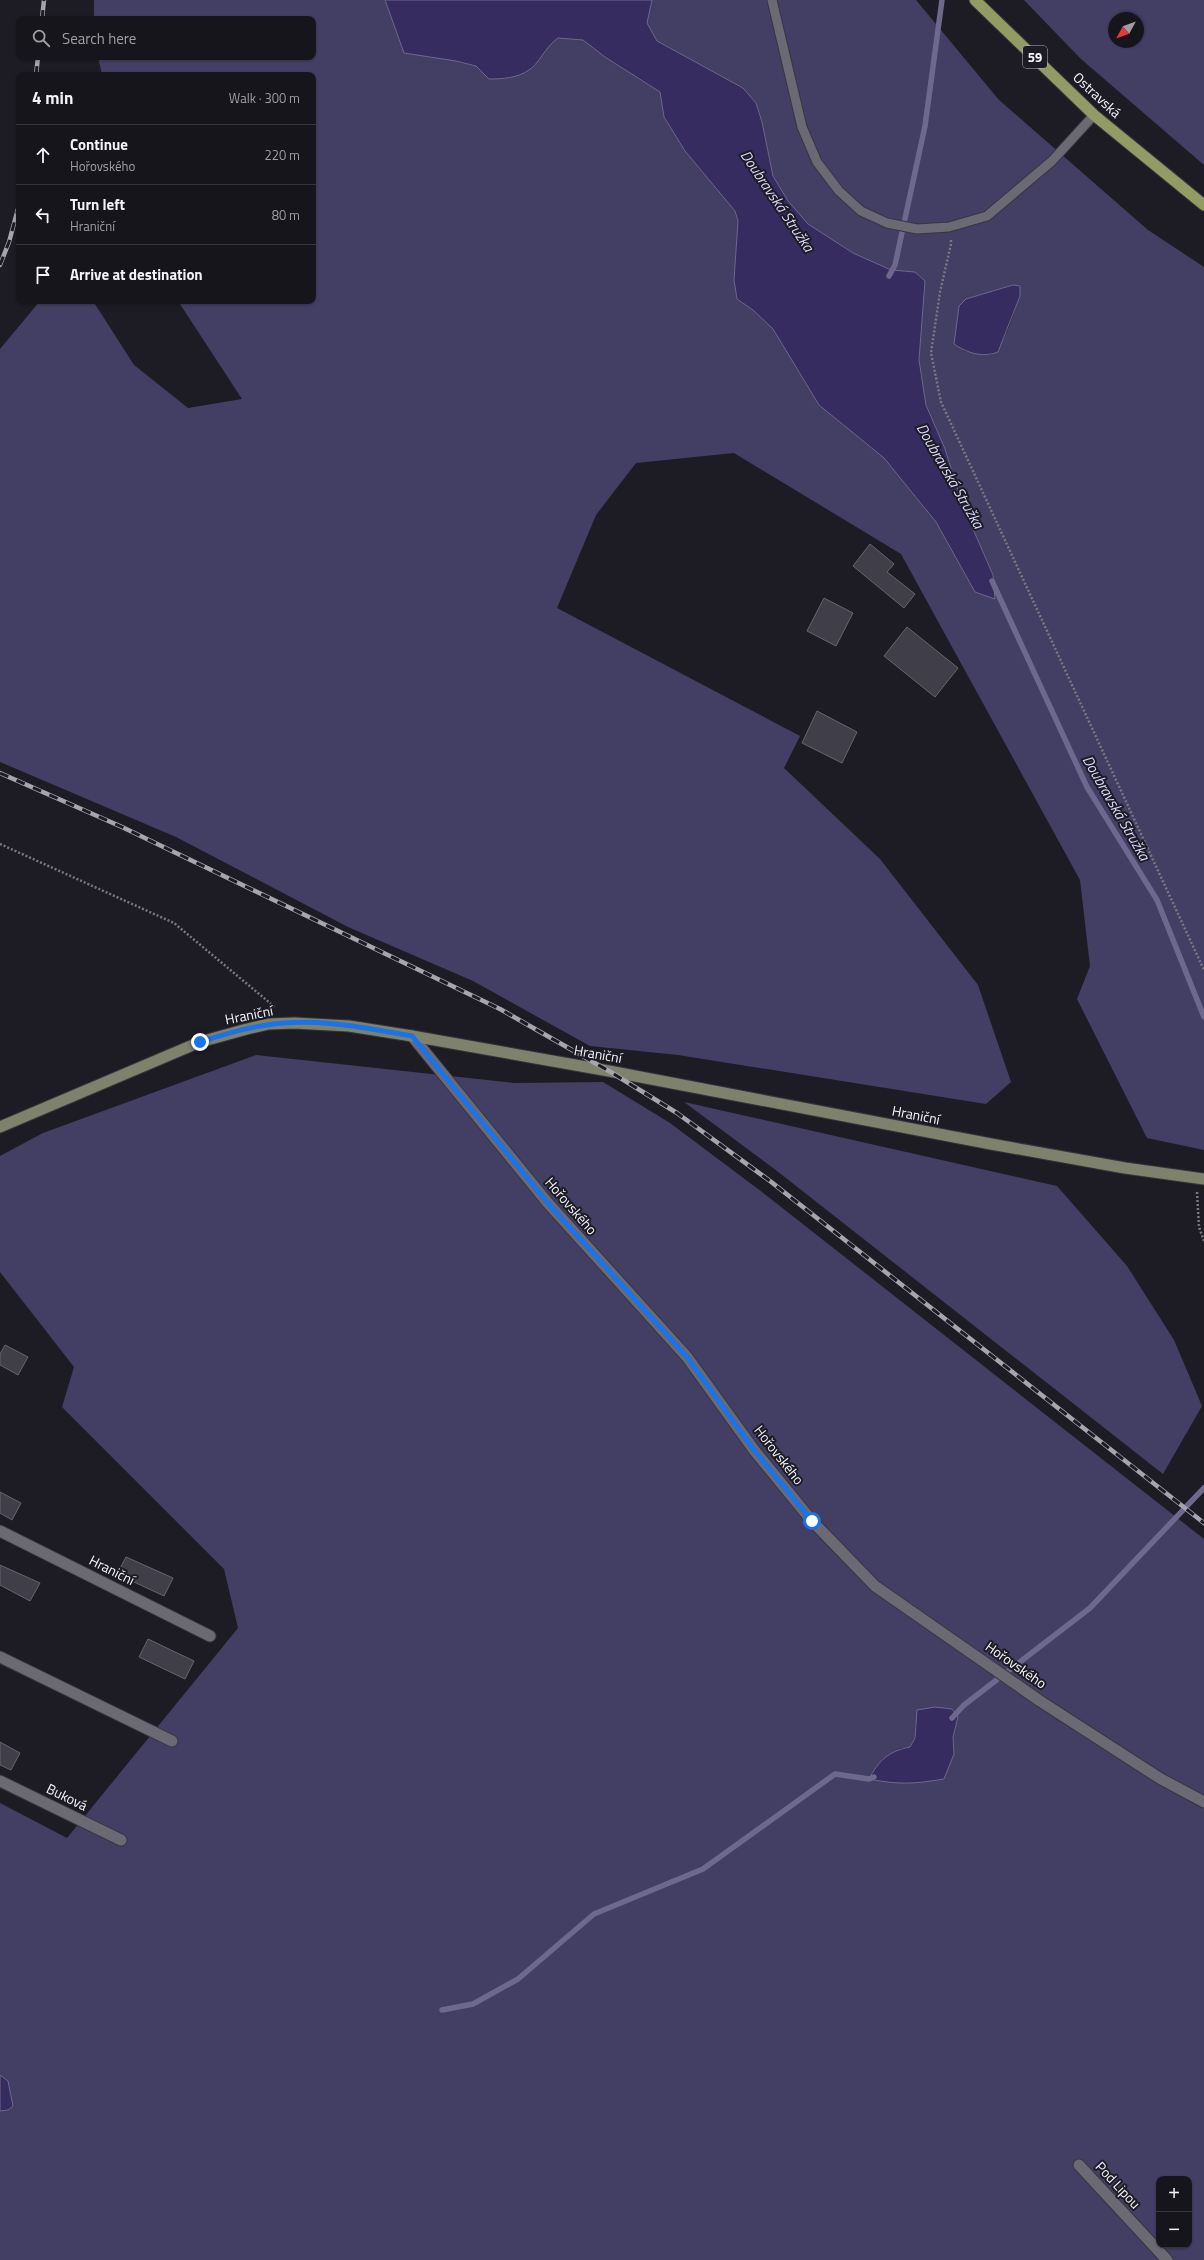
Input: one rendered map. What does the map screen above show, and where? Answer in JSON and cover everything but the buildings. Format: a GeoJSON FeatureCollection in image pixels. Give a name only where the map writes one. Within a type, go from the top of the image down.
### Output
{"type":"FeatureCollection","features":[{"type":"Feature","properties":{"kind":"main road","name":"Ostravská"},"geometry":{"type":"LineString","coordinates":[[975,0],[1094,115],[1204,205]]}},
{"type":"Feature","properties":{"kind":"main road","name":"Hraniční"},"geometry":{"type":"LineString","coordinates":[[0,1127],[200,1042],[247,1029],[294,1023],[349,1026],[412,1036],[609,1071],[991,1144],[1125,1168],[1200,1178]]}},
{"type":"Feature","properties":{"kind":"street","name":"Hořovského"},"geometry":{"type":"LineString","coordinates":[[412,1036],[547,1202],[687,1357],[754,1450],[812,1521],[875,1586],[1040,1700],[1161,1779],[1204,1802]]}},
{"type":"Feature","properties":{"kind":"street","name":"Hraniční"},"geometry":{"type":"LineString","coordinates":[[0,1530],[210,1636]]}},
{"type":"Feature","properties":{"kind":"street"},"geometry":{"type":"LineString","coordinates":[[0,1657],[172,1741]]}},
{"type":"Feature","properties":{"kind":"street","name":"Buková"},"geometry":{"type":"LineString","coordinates":[[0,1781],[121,1840]]}},
{"type":"Feature","properties":{"kind":"street","name":"Pod Lipou"},"geometry":{"type":"LineString","coordinates":[[1079,2166],[1167,2260]]}},
{"type":"Feature","properties":{"kind":"lane"},"geometry":{"type":"LineString","coordinates":[[772,0],[802,128],[817,162],[839,191],[862,211],[888,223],[917,229],[949,227],[987,216],[1052,161],[1094,115]]}},
{"type":"Feature","properties":{"kind":"path"},"geometry":{"type":"LineString","coordinates":[[949,227],[951,244],[940,292],[931,353],[941,402],[1204,970]]}},
{"type":"Feature","properties":{"kind":"path"},"geometry":{"type":"LineString","coordinates":[[0,844],[174,923],[294,1023]]}},
{"type":"Feature","properties":{"kind":"path"},"geometry":{"type":"LineString","coordinates":[[1200,1178],[1199,1227],[1204,1241]]}},
{"type":"Feature","properties":{"kind":"shaded area"},"geometry":{"type":"Polygon","coordinates":[[[94,0],[385,0],[394,22],[456,61],[476,66],[489,79],[529,70],[549,44],[558,38],[583,40],[605,57],[660,92],[664,117],[685,151],[735,211],[738,221],[734,280],[737,299],[753,310],[773,329],[819,405],[884,458],[936,522],[975,592],[995,598],[993,575],[963,506],[945,449],[926,405],[919,360],[925,281],[915,272],[891,270],[853,253],[808,224],[788,201],[773,176],[762,122],[756,103],[743,88],[657,41],[647,23],[652,0],[916,0],[999,100],[1148,230],[1204,267],[1204,1150],[1147,1138],[1077,999],[1090,966],[1080,880],[901,554],[734,453],[636,463],[596,515],[557,608],[800,736],[784,768],[880,859],[978,985],[1011,1082],[986,1104],[678,1055],[590,1046],[473,981],[348,927],[176,837],[0,762],[0,349],[38,304],[95,304],[134,365],[188,408],[242,399],[180,304],[316,304],[316,72],[101,72],[99,60],[316,60],[316,16],[94,16],[94,0]],[[1013,285],[966,299],[964,351],[991,355],[1003,340],[1017,305],[1020,286],[1013,285]]]}},
{"type":"Feature","properties":{"kind":"shaded area"},"geometry":{"type":"Polygon","coordinates":[[[1024,0],[1204,0],[1204,165],[1081,59],[1024,0]]]}},
{"type":"Feature","properties":{"kind":"shaded area"},"geometry":{"type":"Polygon","coordinates":[[[256,1055],[514,1083],[603,1082],[670,1123],[762,1192],[1204,1539],[1204,2260],[0,2260],[0,2111],[8,2110],[8,2081],[0,2075],[0,1803],[67,1838],[238,1628],[224,1569],[62,1407],[74,1367],[0,1272],[0,1156],[43,1133],[256,1055]],[[958,1717],[915,1725],[915,1738],[910,1747],[898,1749],[954,1754],[953,1737],[958,1717]]]}},
{"type":"Feature","properties":{"kind":"shaded area"},"geometry":{"type":"Polygon","coordinates":[[[684,1102],[1057,1186],[1127,1266],[1174,1340],[1202,1406],[1163,1474],[777,1171],[684,1102]]]}},
{"type":"Feature","properties":{"kind":"water"},"geometry":{"type":"Polygon","coordinates":[[[385,0],[652,0],[647,23],[657,41],[743,88],[756,103],[762,122],[773,176],[788,201],[808,224],[853,253],[891,270],[915,272],[925,281],[919,360],[926,405],[945,449],[963,506],[993,575],[995,599],[975,592],[936,522],[884,458],[819,405],[773,329],[753,310],[737,299],[734,280],[738,221],[735,211],[685,151],[664,117],[660,92],[605,57],[583,40],[558,38],[549,46],[536,64],[525,73],[510,78],[499,79],[489,79],[476,66],[456,61],[404,53],[385,0]]]}},
{"type":"Feature","properties":{"kind":"water"},"geometry":{"type":"Polygon","coordinates":[[[1013,285],[1020,286],[1020,296],[998,352],[987,355],[975,354],[954,344],[959,306],[966,299],[1013,285]]]}},
{"type":"Feature","properties":{"kind":"water"},"geometry":{"type":"Polygon","coordinates":[[[935,1707],[952,1709],[958,1717],[953,1737],[954,1754],[944,1779],[906,1783],[869,1779],[885,1757],[896,1751],[910,1747],[915,1738],[917,1710],[935,1707]]]}},
{"type":"Feature","properties":{"kind":"water"},"geometry":{"type":"Polygon","coordinates":[[[0,2075],[8,2081],[13,2106],[8,2110],[0,2111],[0,2075]]]}},
{"type":"Feature","properties":{"kind":"waterway"},"geometry":{"type":"LineString","coordinates":[[889,276],[895,265],[925,126],[942,0]]}},
{"type":"Feature","properties":{"kind":"waterway","name":"Doubravská Stružka"},"geometry":{"type":"LineString","coordinates":[[992,581],[1087,787],[1157,900],[1204,1017]]}},
{"type":"Feature","properties":{"kind":"waterway"},"geometry":{"type":"LineString","coordinates":[[952,1718],[964,1705],[1090,1608],[1204,1488]]}},
{"type":"Feature","properties":{"kind":"waterway"},"geometry":{"type":"LineString","coordinates":[[442,2010],[473,2004],[518,1979],[594,1914],[703,1869],[835,1774],[869,1779],[874,1777]]}},
{"type":"Feature","properties":{"kind":"railway"},"geometry":{"type":"LineString","coordinates":[[42,16],[44,0]]}},
{"type":"Feature","properties":{"kind":"railway"},"geometry":{"type":"LineString","coordinates":[[36,72],[38,60]]}},
{"type":"Feature","properties":{"kind":"railway"},"geometry":{"type":"LineString","coordinates":[[0,265],[9,242],[16,216]]}},
{"type":"Feature","properties":{"kind":"railway"},"geometry":{"type":"LineString","coordinates":[[0,773],[122,827],[500,1009],[609,1071],[677,1113],[770,1181],[1204,1523]]}},
{"type":"Feature","properties":{"kind":"route"},"geometry":{"type":"LineString","coordinates":[[200,1042],[268,1024],[294,1023],[349,1026],[412,1036],[547,1202],[687,1357],[754,1450],[812,1521]]}}]}
